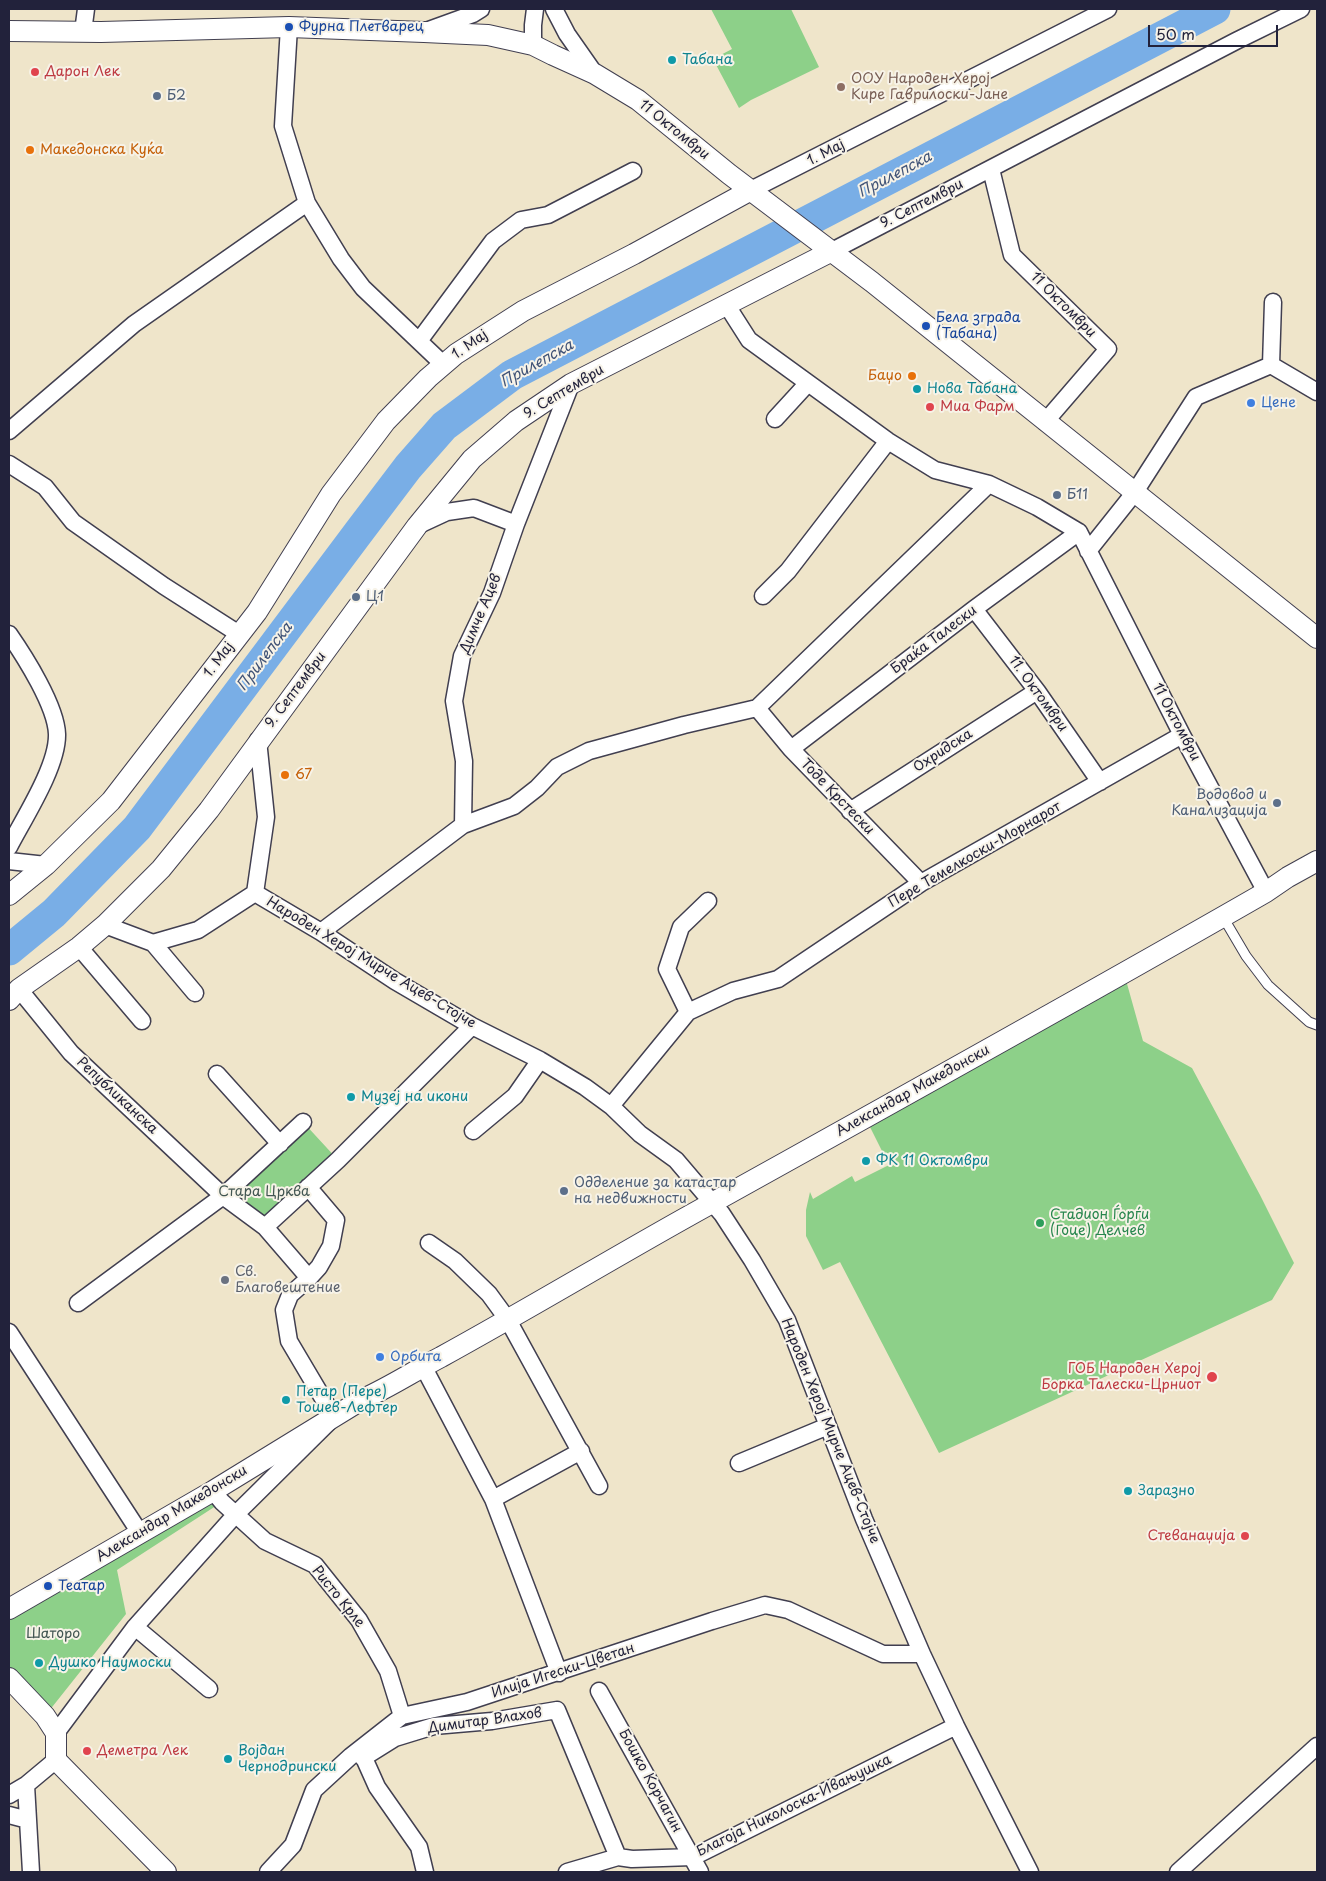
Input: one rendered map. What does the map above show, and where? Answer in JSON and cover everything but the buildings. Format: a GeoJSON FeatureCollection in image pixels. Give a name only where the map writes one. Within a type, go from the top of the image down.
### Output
{"type":"FeatureCollection","features":[{"type":"Feature","properties":{"kind":"street"},"geometry":{"type":"LineString","coordinates":[[83,32],[86,9]]}},
{"type":"Feature","properties":{"kind":"street"},"geometry":{"type":"LineString","coordinates":[[424,32],[473,14],[481,9]]}},
{"type":"Feature","properties":{"kind":"street"},"geometry":{"type":"LineString","coordinates":[[532,45],[535,9]]}},
{"type":"Feature","properties":{"kind":"street","name":"11 Октомври"},"geometry":{"type":"LineString","coordinates":[[554,9],[567,34],[595,74]]}},
{"type":"Feature","properties":{"kind":"street","name":"1. Мај"},"geometry":{"type":"LineString","coordinates":[[9,895],[46,865],[111,802],[257,612],[331,494],[386,421],[428,378],[456,354],[522,310],[634,254],[751,190],[1108,9]]}},
{"type":"Feature","properties":{"kind":"street","name":"9. Септември"},"geometry":{"type":"LineString","coordinates":[[14,995],[79,948],[161,869],[209,810],[258,740],[417,526],[472,459],[516,421],[571,384],[1301,9]]}},
{"type":"Feature","properties":{"kind":"street"},"geometry":{"type":"LineString","coordinates":[[289,28],[283,126],[307,203],[341,259],[363,288],[444,365]]}},
{"type":"Feature","properties":{"kind":"street","name":"11 Октомври"},"geometry":{"type":"LineString","coordinates":[[83,32],[289,28],[488,35],[532,45],[595,74],[638,100],[729,174],[832,251]]}},
{"type":"Feature","properties":{"kind":"street"},"geometry":{"type":"LineString","coordinates":[[9,31],[83,32]]}},
{"type":"Feature","properties":{"kind":"street"},"geometry":{"type":"LineString","coordinates":[[9,45],[83,32]]}},
{"type":"Feature","properties":{"kind":"street","name":"11 Октомври"},"geometry":{"type":"LineString","coordinates":[[991,169],[1012,255],[1108,349],[1045,422]]}},
{"type":"Feature","properties":{"kind":"street"},"geometry":{"type":"LineString","coordinates":[[419,341],[493,240],[521,220],[548,215],[633,172]]}},
{"type":"Feature","properties":{"kind":"street"},"geometry":{"type":"LineString","coordinates":[[9,431],[134,324],[307,203]]}},
{"type":"Feature","properties":{"kind":"street"},"geometry":{"type":"LineString","coordinates":[[832,251],[1317,638]]}},
{"type":"Feature","properties":{"kind":"street"},"geometry":{"type":"LineString","coordinates":[[1271,366],[1273,302]]}},
{"type":"Feature","properties":{"kind":"street"},"geometry":{"type":"LineString","coordinates":[[726,304],[749,340],[888,441],[935,470],[990,484],[1037,506],[1079,532]]}},
{"type":"Feature","properties":{"kind":"street"},"geometry":{"type":"LineString","coordinates":[[1271,366],[1317,392]]}},
{"type":"Feature","properties":{"kind":"street"},"geometry":{"type":"LineString","coordinates":[[1088,551],[1135,492],[1196,397],[1271,366]]}},
{"type":"Feature","properties":{"kind":"street"},"geometry":{"type":"LineString","coordinates":[[775,419],[808,383]]}},
{"type":"Feature","properties":{"kind":"street","name":"Димче Ацев"},"geometry":{"type":"LineString","coordinates":[[463,826],[464,761],[454,701],[462,656],[492,593],[516,524],[571,384]]}},
{"type":"Feature","properties":{"kind":"street"},"geometry":{"type":"LineString","coordinates":[[763,596],[788,571],[888,441]]}},
{"type":"Feature","properties":{"kind":"street"},"geometry":{"type":"LineString","coordinates":[[9,464],[45,487],[73,522],[164,586],[239,634]]}},
{"type":"Feature","properties":{"kind":"street"},"geometry":{"type":"LineString","coordinates":[[321,932],[463,826],[514,806],[537,788],[557,767],[589,751],[756,708],[990,484]]}},
{"type":"Feature","properties":{"kind":"street"},"geometry":{"type":"LineString","coordinates":[[417,526],[447,512],[474,508],[516,524]]}},
{"type":"Feature","properties":{"kind":"street","name":"11 Октомври"},"geometry":{"type":"LineString","coordinates":[[1079,532],[1182,735],[1266,892]]}},
{"type":"Feature","properties":{"kind":"street","name":"Браќа Талески"},"geometry":{"type":"LineString","coordinates":[[791,749],[974,609],[1079,532]]}},
{"type":"Feature","properties":{"kind":"street","name":"11. Октомври"},"geometry":{"type":"LineString","coordinates":[[974,609],[1037,691],[1100,782]]}},
{"type":"Feature","properties":{"kind":"street"},"geometry":{"type":"LineString","coordinates":[[9,634],[22,654],[53,714],[57,733],[55,750],[43,781],[9,846]]}},
{"type":"Feature","properties":{"kind":"street","name":"Охридска"},"geometry":{"type":"LineString","coordinates":[[850,811],[1037,691]]}},
{"type":"Feature","properties":{"kind":"street","name":"Тоде Крстески"},"geometry":{"type":"LineString","coordinates":[[756,708],[791,749],[921,883]]}},
{"type":"Feature","properties":{"kind":"street","name":"Пере Темелкоски-Морнарот"},"geometry":{"type":"LineString","coordinates":[[610,1106],[688,1012],[733,991],[778,979],[921,883],[1182,735]]}},
{"type":"Feature","properties":{"kind":"street","name":"Народен Херој Мирче Ацев-Стојче"},"geometry":{"type":"LineString","coordinates":[[153,943],[198,930],[255,892],[266,817],[258,740]]}},
{"type":"Feature","properties":{"kind":"street","name":"Александар Македонски"},"geometry":{"type":"LineString","coordinates":[[9,1609],[423,1366],[508,1320],[1266,892],[1317,860]]}},
{"type":"Feature","properties":{"kind":"street"},"geometry":{"type":"LineString","coordinates":[[9,861],[46,865]]}},
{"type":"Feature","properties":{"kind":"street","name":"Народен Херој Мирче Ацев-Стојче"},"geometry":{"type":"LineString","coordinates":[[255,892],[321,932],[395,981],[472,1026],[540,1060],[585,1087],[610,1106],[640,1134],[676,1160],[713,1203],[752,1260],[788,1320],[864,1519],[922,1654],[1030,1872]]}},
{"type":"Feature","properties":{"kind":"street"},"geometry":{"type":"LineString","coordinates":[[688,1012],[667,969],[681,927],[708,901]]}},
{"type":"Feature","properties":{"kind":"street"},"geometry":{"type":"LineString","coordinates":[[105,925],[153,943],[195,993]]}},
{"type":"Feature","properties":{"kind":"street"},"geometry":{"type":"LineString","coordinates":[[79,948],[142,1021]]}},
{"type":"Feature","properties":{"kind":"street","name":"Републиканска"},"geometry":{"type":"LineString","coordinates":[[14,995],[71,1053],[223,1196],[265,1227],[309,1278]]}},
{"type":"Feature","properties":{"kind":"street"},"geometry":{"type":"LineString","coordinates":[[265,1227],[338,1160],[472,1026]]}},
{"type":"Feature","properties":{"kind":"street"},"geometry":{"type":"LineString","coordinates":[[473,1131],[515,1096],[540,1060]]}},
{"type":"Feature","properties":{"kind":"street"},"geometry":{"type":"LineString","coordinates":[[217,1074],[280,1144]]}},
{"type":"Feature","properties":{"kind":"street"},"geometry":{"type":"LineString","coordinates":[[78,1303],[223,1196],[303,1122]]}},
{"type":"Feature","properties":{"kind":"street"},"geometry":{"type":"LineString","coordinates":[[308,1187],[336,1220],[330,1246],[319,1267],[290,1295],[284,1310],[289,1341],[334,1417]]}},
{"type":"Feature","properties":{"kind":"street"},"geometry":{"type":"LineString","coordinates":[[429,1243],[455,1261],[489,1294],[508,1320],[581,1451],[598,1486]]}},
{"type":"Feature","properties":{"kind":"street"},"geometry":{"type":"LineString","coordinates":[[9,1332],[140,1533]]}},
{"type":"Feature","properties":{"kind":"street"},"geometry":{"type":"LineString","coordinates":[[423,1366],[493,1499],[559,1673]]}},
{"type":"Feature","properties":{"kind":"street","name":"Александар Македонски"},"geometry":{"type":"LineString","coordinates":[[56,1733],[135,1627],[236,1514],[334,1417]]}},
{"type":"Feature","properties":{"kind":"street"},"geometry":{"type":"LineString","coordinates":[[739,1463],[828,1426]]}},
{"type":"Feature","properties":{"kind":"street"},"geometry":{"type":"LineString","coordinates":[[493,1499],[581,1451]]}},
{"type":"Feature","properties":{"kind":"street","name":"Ристо Крле"},"geometry":{"type":"LineString","coordinates":[[213,1491],[222,1502],[265,1541],[315,1565],[359,1620],[388,1671],[402,1716]]}},
{"type":"Feature","properties":{"kind":"street","name":"Илија Игески-Цветан"},"geometry":{"type":"LineString","coordinates":[[268,1872],[293,1845],[314,1790],[357,1757],[402,1716],[466,1702],[765,1605],[788,1610],[883,1654],[922,1654]]}},
{"type":"Feature","properties":{"kind":"street"},"geometry":{"type":"LineString","coordinates":[[135,1627],[209,1689]]}},
{"type":"Feature","properties":{"kind":"street"},"geometry":{"type":"LineString","coordinates":[[9,1678],[45,1716],[56,1733],[56,1760],[166,1872]]}},
{"type":"Feature","properties":{"kind":"street","name":"Бошко Корчагин"},"geometry":{"type":"LineString","coordinates":[[599,1691],[700,1872]]}},
{"type":"Feature","properties":{"kind":"street","name":"Димитар Влахов"},"geometry":{"type":"LineString","coordinates":[[357,1757],[395,1738],[434,1726],[492,1721],[557,1710],[630,1863]]}},
{"type":"Feature","properties":{"kind":"street","name":"Благоја Николоска-Ивањушка"},"geometry":{"type":"LineString","coordinates":[[567,1872],[693,1857],[956,1726]]}},
{"type":"Feature","properties":{"kind":"street"},"geometry":{"type":"LineString","coordinates":[[1178,1872],[1317,1746]]}},
{"type":"Feature","properties":{"kind":"street"},"geometry":{"type":"LineString","coordinates":[[357,1757],[419,1847],[425,1872]]}},
{"type":"Feature","properties":{"kind":"street"},"geometry":{"type":"LineString","coordinates":[[9,1794],[26,1785],[56,1760]]}},
{"type":"Feature","properties":{"kind":"street"},"geometry":{"type":"LineString","coordinates":[[26,1785],[31,1872]]}},
{"type":"Feature","properties":{"kind":"street"},"geometry":{"type":"LineString","coordinates":[[9,1815],[28,1820]]}},
{"type":"Feature","properties":{"kind":"lane"},"geometry":{"type":"LineString","coordinates":[[1223,916],[1246,956],[1268,985],[1309,1022],[1317,1025]]}},
{"type":"Feature","properties":{"kind":"green space"},"geometry":{"type":"Polygon","coordinates":[[[711,9],[791,9],[819,67],[751,100],[739,108],[713,59],[732,49],[711,9]]]}},
{"type":"Feature","properties":{"kind":"green space","name":"Стадион Ѓорѓи (Гоце) Делчев"},"geometry":{"type":"Polygon","coordinates":[[[1124,973],[1143,1041],[1192,1068],[1294,1263],[1272,1300],[939,1453],[840,1262],[823,1270],[806,1236],[806,1210],[810,1192],[813,1199],[852,1176],[855,1182],[889,1165],[865,1117],[1124,973]]]}},
{"type":"Feature","properties":{"kind":"green space","name":"Стара Црква"},"geometry":{"type":"Polygon","coordinates":[[[303,1122],[338,1160],[265,1227],[223,1196],[303,1122]]]}},
{"type":"Feature","properties":{"kind":"green space","name":"Шаторо"},"geometry":{"type":"Polygon","coordinates":[[[213,1491],[222,1502],[117,1570],[126,1614],[45,1716],[9,1678],[9,1609],[213,1491]]]}},
{"type":"Feature","properties":{"kind":"waterway","name":"Прилепска"},"geometry":{"type":"LineString","coordinates":[[9,950],[54,913],[137,828],[408,467],[444,426],[512,375],[1215,9]]}},
{"type":"Feature","properties":{"kind":"place","name":"Фурна Плетварец"},"geometry":{"type":"Point","coordinates":[289,27]}},
{"type":"Feature","properties":{"kind":"place","name":"Табана"},"geometry":{"type":"Point","coordinates":[672,60]}},
{"type":"Feature","properties":{"kind":"place","name":"Дарон Лек"},"geometry":{"type":"Point","coordinates":[35,72]}},
{"type":"Feature","properties":{"kind":"place","name":"ООУ Народен Херој Кире Гаврилоски-Јане"},"geometry":{"type":"Point","coordinates":[841,87]}},
{"type":"Feature","properties":{"kind":"place","name":"Б2"},"geometry":{"type":"Point","coordinates":[157,96]}},
{"type":"Feature","properties":{"kind":"place","name":"Македонска Куќа"},"geometry":{"type":"Point","coordinates":[30,150]}},
{"type":"Feature","properties":{"kind":"place","name":"Бела зграда (Табана)"},"geometry":{"type":"Point","coordinates":[926,326]}},
{"type":"Feature","properties":{"kind":"place","name":"Баџо"},"geometry":{"type":"Point","coordinates":[912,376]}},
{"type":"Feature","properties":{"kind":"place","name":"Нова Табана"},"geometry":{"type":"Point","coordinates":[917,389]}},
{"type":"Feature","properties":{"kind":"place","name":"Цене"},"geometry":{"type":"Point","coordinates":[1251,403]}},
{"type":"Feature","properties":{"kind":"place","name":"Миа Фарм"},"geometry":{"type":"Point","coordinates":[930,407]}},
{"type":"Feature","properties":{"kind":"place","name":"Б11"},"geometry":{"type":"Point","coordinates":[1057,495]}},
{"type":"Feature","properties":{"kind":"place","name":"Ц1"},"geometry":{"type":"Point","coordinates":[356,597]}},
{"type":"Feature","properties":{"kind":"place","name":"67"},"geometry":{"type":"Point","coordinates":[285,775]}},
{"type":"Feature","properties":{"kind":"place","name":"Водовод и Канализација"},"geometry":{"type":"Point","coordinates":[1277,803]}},
{"type":"Feature","properties":{"kind":"place","name":"Музеј на икони"},"geometry":{"type":"Point","coordinates":[351,1097]}},
{"type":"Feature","properties":{"kind":"place","name":"ФК 11 Октомври"},"geometry":{"type":"Point","coordinates":[866,1161]}},
{"type":"Feature","properties":{"kind":"place","name":"Одделение за катастар на недвижности"},"geometry":{"type":"Point","coordinates":[564,1191]}},
{"type":"Feature","properties":{"kind":"place","name":"Стадион Ѓорѓи (Гоце) Делчев"},"geometry":{"type":"Point","coordinates":[1040,1223]}},
{"type":"Feature","properties":{"kind":"place","name":"Св. Благовештение"},"geometry":{"type":"Point","coordinates":[225,1280]}},
{"type":"Feature","properties":{"kind":"place","name":"Орбита"},"geometry":{"type":"Point","coordinates":[380,1357]}},
{"type":"Feature","properties":{"kind":"place","name":"ГОБ Народен Херој Борка Талески-Црниот"},"geometry":{"type":"Point","coordinates":[1212,1377]}},
{"type":"Feature","properties":{"kind":"place","name":"Петар (Пере) Тошев-Лефтер"},"geometry":{"type":"Point","coordinates":[286,1400]}},
{"type":"Feature","properties":{"kind":"place","name":"Заразно"},"geometry":{"type":"Point","coordinates":[1128,1491]}},
{"type":"Feature","properties":{"kind":"place","name":"Стеванаџија"},"geometry":{"type":"Point","coordinates":[1245,1536]}},
{"type":"Feature","properties":{"kind":"place","name":"Театар"},"geometry":{"type":"Point","coordinates":[48,1586]}},
{"type":"Feature","properties":{"kind":"place","name":"Душко Наумоски"},"geometry":{"type":"Point","coordinates":[39,1663]}},
{"type":"Feature","properties":{"kind":"place","name":"Деметра Лек"},"geometry":{"type":"Point","coordinates":[87,1751]}},
{"type":"Feature","properties":{"kind":"place","name":"Војдан Чернодрински"},"geometry":{"type":"Point","coordinates":[228,1759]}}]}
